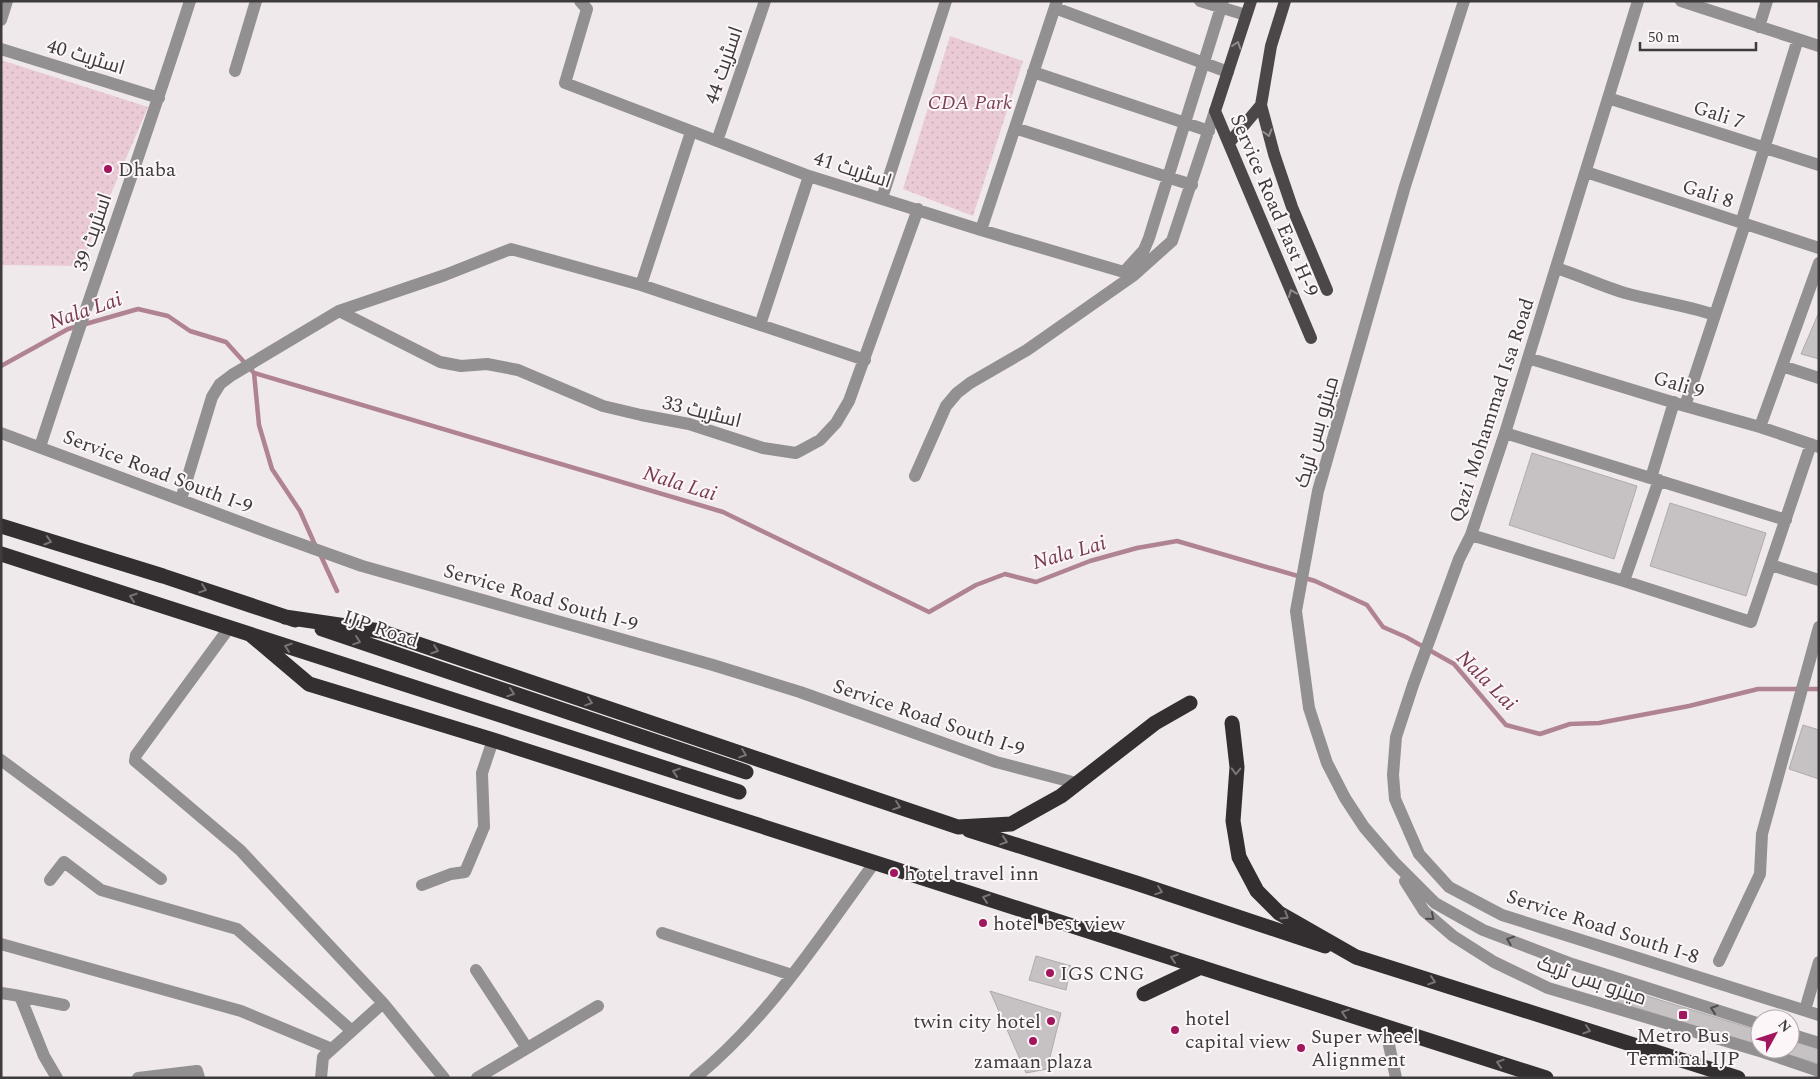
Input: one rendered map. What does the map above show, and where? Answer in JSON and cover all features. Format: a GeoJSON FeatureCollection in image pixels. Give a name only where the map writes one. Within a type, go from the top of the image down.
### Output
{"type":"FeatureCollection","features":[{"type":"Feature","properties":{"kind":"highway","name":"IJP Road"},"geometry":{"type":"LineString","coordinates":[[1,526],[163,576],[746,772]]}},
{"type":"Feature","properties":{"kind":"highway"},"geometry":{"type":"LineString","coordinates":[[1,554],[739,792]]}},
{"type":"Feature","properties":{"kind":"highway"},"geometry":{"type":"LineString","coordinates":[[285,617],[380,631],[958,827],[1136,883],[1356,957],[1738,1078]]}},
{"type":"Feature","properties":{"kind":"highway"},"geometry":{"type":"LineString","coordinates":[[251,636],[309,684],[494,740],[1546,1078]]}},
{"type":"Feature","properties":{"kind":"highway"},"geometry":{"type":"LineString","coordinates":[[958,827],[1011,824],[1061,796],[1155,724],[1190,703]]}},
{"type":"Feature","properties":{"kind":"highway"},"geometry":{"type":"LineString","coordinates":[[1232,722],[1237,767],[1233,821],[1239,858],[1257,891],[1279,912],[1356,957]]}},
{"type":"Feature","properties":{"kind":"highway"},"geometry":{"type":"LineString","coordinates":[[1144,994],[1201,967]]}},
{"type":"Feature","properties":{"kind":"main road","name":"Service Road East H-9"},"geometry":{"type":"LineString","coordinates":[[1251,1],[1215,111],[1311,338]]}},
{"type":"Feature","properties":{"kind":"main road","name":"Service Road East H-9"},"geometry":{"type":"LineString","coordinates":[[1286,1],[1271,46],[1261,105],[1274,154],[1292,207],[1327,290]]}},
{"type":"Feature","properties":{"kind":"main road"},"geometry":{"type":"LineString","coordinates":[[1229,143],[1261,105]]}},
{"type":"Feature","properties":{"kind":"street"},"geometry":{"type":"LineString","coordinates":[[1,20],[7,1]]}},
{"type":"Feature","properties":{"kind":"street","name":"اسٹریٹ 39"},"geometry":{"type":"LineString","coordinates":[[40,447],[72,346],[159,98],[190,1]]}},
{"type":"Feature","properties":{"kind":"street"},"geometry":{"type":"LineString","coordinates":[[235,71],[256,1]]}},
{"type":"Feature","properties":{"kind":"street","name":"اسٹریٹ 41"},"geometry":{"type":"LineString","coordinates":[[580,1],[587,9],[565,84],[809,176],[1129,274]]}},
{"type":"Feature","properties":{"kind":"street","name":"اسٹریٹ 44"},"geometry":{"type":"LineString","coordinates":[[717,141],[765,1]]}},
{"type":"Feature","properties":{"kind":"street"},"geometry":{"type":"LineString","coordinates":[[882,198],[946,1]]}},
{"type":"Feature","properties":{"kind":"street"},"geometry":{"type":"LineString","coordinates":[[1200,1],[1222,5],[1246,15]]}},
{"type":"Feature","properties":{"kind":"street","name":"میٹرو بس ٹریک"},"geometry":{"type":"LineString","coordinates":[[1464,1],[1405,186],[1318,492],[1296,611],[1309,708],[1327,763],[1345,798],[1364,827],[1394,862],[1435,903],[1483,930],[1572,964],[1750,1021]]}},
{"type":"Feature","properties":{"kind":"street","name":"Qazi Mohammad Isa Road"},"geometry":{"type":"LineString","coordinates":[[1408,829],[1395,799],[1393,775],[1396,737],[1413,685],[1460,559],[1471,535],[1505,433],[1638,1]]}},
{"type":"Feature","properties":{"kind":"street"},"geometry":{"type":"LineString","coordinates":[[1681,1],[1819,46]]}},
{"type":"Feature","properties":{"kind":"street"},"geometry":{"type":"LineString","coordinates":[[1759,26],[1767,1]]}},
{"type":"Feature","properties":{"kind":"street"},"geometry":{"type":"LineString","coordinates":[[981,230],[1056,5],[1203,64],[1228,72]]}},
{"type":"Feature","properties":{"kind":"street"},"geometry":{"type":"LineString","coordinates":[[1129,274],[1149,238],[1222,5]]}},
{"type":"Feature","properties":{"kind":"street"},"geometry":{"type":"LineString","coordinates":[[1624,581],[1680,404],[1715,315],[1798,39]]}},
{"type":"Feature","properties":{"kind":"street","name":"اسٹریٹ 40"},"geometry":{"type":"LineString","coordinates":[[1,49],[159,98]]}},
{"type":"Feature","properties":{"kind":"street"},"geometry":{"type":"LineString","coordinates":[[1033,72],[1209,131]]}},
{"type":"Feature","properties":{"kind":"street","name":"Gali 7"},"geometry":{"type":"LineString","coordinates":[[1608,98],[1819,166]]}},
{"type":"Feature","properties":{"kind":"street"},"geometry":{"type":"LineString","coordinates":[[915,476],[946,406],[957,393],[970,383],[1027,350],[1172,241],[1215,111]]}},
{"type":"Feature","properties":{"kind":"street"},"geometry":{"type":"LineString","coordinates":[[1015,128],[1192,185]]}},
{"type":"Feature","properties":{"kind":"street"},"geometry":{"type":"LineString","coordinates":[[641,285],[691,132]]}},
{"type":"Feature","properties":{"kind":"street","name":"Gali 8"},"geometry":{"type":"LineString","coordinates":[[1586,172],[1819,248]]}},
{"type":"Feature","properties":{"kind":"street"},"geometry":{"type":"LineString","coordinates":[[760,325],[809,176]]}},
{"type":"Feature","properties":{"kind":"street","name":"اسٹریٹ 33"},"geometry":{"type":"LineString","coordinates":[[339,311],[440,362],[461,366],[487,364],[518,370],[603,406],[690,424],[763,448],[796,453],[820,440],[836,423],[850,401],[918,209]]}},
{"type":"Feature","properties":{"kind":"street"},"geometry":{"type":"LineString","coordinates":[[181,499],[212,397],[220,384],[339,311],[445,275],[511,250],[641,285],[864,360]]}},
{"type":"Feature","properties":{"kind":"street"},"geometry":{"type":"LineString","coordinates":[[1760,427],[1819,263]]}},
{"type":"Feature","properties":{"kind":"street"},"geometry":{"type":"LineString","coordinates":[[1556,268],[1579,274],[1631,294],[1660,302],[1690,307],[1715,315]]}},
{"type":"Feature","properties":{"kind":"street","name":"Gali 9"},"geometry":{"type":"LineString","coordinates":[[1528,358],[1815,445]]}},
{"type":"Feature","properties":{"kind":"street"},"geometry":{"type":"LineString","coordinates":[[1782,366],[1819,378]]}},
{"type":"Feature","properties":{"kind":"street","name":"Service Road South I-9"},"geometry":{"type":"LineString","coordinates":[[1,433],[362,566],[713,665],[800,692],[996,762],[1076,784]]}},
{"type":"Feature","properties":{"kind":"street"},"geometry":{"type":"LineString","coordinates":[[1505,433],[1786,520]]}},
{"type":"Feature","properties":{"kind":"street"},"geometry":{"type":"LineString","coordinates":[[1471,535],[1751,622],[1786,520],[1815,445]]}},
{"type":"Feature","properties":{"kind":"street"},"geometry":{"type":"LineString","coordinates":[[1771,565],[1819,580]]}},
{"type":"Feature","properties":{"kind":"street"},"geometry":{"type":"LineString","coordinates":[[1719,961],[1760,874],[1762,834],[1819,627]]}},
{"type":"Feature","properties":{"kind":"street"},"geometry":{"type":"LineString","coordinates":[[230,628],[136,755],[135,761],[240,850],[383,1003],[444,1078]]}},
{"type":"Feature","properties":{"kind":"street"},"geometry":{"type":"LineString","coordinates":[[422,885],[451,874],[465,872],[484,827],[482,773],[494,740]]}},
{"type":"Feature","properties":{"kind":"street"},"geometry":{"type":"LineString","coordinates":[[1,760],[161,880]]}},
{"type":"Feature","properties":{"kind":"street","name":"Service Road South I-8"},"geometry":{"type":"LineString","coordinates":[[1408,829],[1419,854],[1449,887],[1502,915],[1819,1015]]}},
{"type":"Feature","properties":{"kind":"street"},"geometry":{"type":"LineString","coordinates":[[50,880],[64,862],[101,890],[238,929],[352,1031]]}},
{"type":"Feature","properties":{"kind":"street"},"geometry":{"type":"LineString","coordinates":[[695,1078],[753,1023],[792,975],[875,862]]}},
{"type":"Feature","properties":{"kind":"street","name":"میٹرو بس ٹریک"},"geometry":{"type":"LineString","coordinates":[[1394,862],[1424,912],[1453,936],[1494,962],[1548,988],[1819,1071]]}},
{"type":"Feature","properties":{"kind":"street"},"geometry":{"type":"LineString","coordinates":[[662,933],[792,975]]}},
{"type":"Feature","properties":{"kind":"street"},"geometry":{"type":"LineString","coordinates":[[1,944],[242,1010],[332,1049]]}},
{"type":"Feature","properties":{"kind":"street"},"geometry":{"type":"LineString","coordinates":[[1805,1010],[1818,966]]}},
{"type":"Feature","properties":{"kind":"street"},"geometry":{"type":"LineString","coordinates":[[476,970],[527,1048]]}},
{"type":"Feature","properties":{"kind":"street"},"geometry":{"type":"LineString","coordinates":[[1,994],[64,1005]]}},
{"type":"Feature","properties":{"kind":"street"},"geometry":{"type":"LineString","coordinates":[[20,996],[44,1056],[57,1078]]}},
{"type":"Feature","properties":{"kind":"street"},"geometry":{"type":"LineString","coordinates":[[321,1078],[323,1057],[383,1003]]}},
{"type":"Feature","properties":{"kind":"street"},"geometry":{"type":"LineString","coordinates":[[477,1078],[598,1006]]}},
{"type":"Feature","properties":{"kind":"street"},"geometry":{"type":"LineString","coordinates":[[1385,1026],[1396,1078]]}},
{"type":"Feature","properties":{"kind":"street"},"geometry":{"type":"LineString","coordinates":[[1800,1037],[1819,1043]]}},
{"type":"Feature","properties":{"kind":"street"},"geometry":{"type":"LineString","coordinates":[[138,1078],[197,1071],[199,1078]]}},
{"type":"Feature","properties":{"kind":"green space","name":"CDA Park"},"geometry":{"type":"Polygon","coordinates":[[[950,36],[1023,61],[973,216],[903,189],[950,36]]]}},
{"type":"Feature","properties":{"kind":"green space"},"geometry":{"type":"Polygon","coordinates":[[[1,60],[148,107],[80,266],[1,265],[1,60]]]}},
{"type":"Feature","properties":{"kind":"building"},"geometry":{"type":"Polygon","coordinates":[[[1819,312],[1819,359],[1801,354],[1819,312]]]}},
{"type":"Feature","properties":{"kind":"building"},"geometry":{"type":"Polygon","coordinates":[[[1532,453],[1637,486],[1614,559],[1509,525],[1532,453]]]}},
{"type":"Feature","properties":{"kind":"building"},"geometry":{"type":"Polygon","coordinates":[[[1670,503],[1766,533],[1746,596],[1650,566],[1670,503]]]}},
{"type":"Feature","properties":{"kind":"building"},"geometry":{"type":"Polygon","coordinates":[[[1803,725],[1819,730],[1819,779],[1789,769],[1803,725]]]}},
{"type":"Feature","properties":{"kind":"building","name":"IGS CNG"},"geometry":{"type":"Polygon","coordinates":[[[1036,956],[1071,966],[1066,990],[1029,980],[1036,956]]]}},
{"type":"Feature","properties":{"kind":"building","name":"Metro Bus Terminal IJP"},"geometry":{"type":"Polygon","coordinates":[[[1618,987],[1750,1028],[1750,1043],[1614,1001],[1618,987]]]}},
{"type":"Feature","properties":{"kind":"building","name":"zamaan plaza"},"geometry":{"type":"Polygon","coordinates":[[[990,991],[1061,1013],[1047,1069],[1026,1073],[990,991]]]}},
{"type":"Feature","properties":{"kind":"building"},"geometry":{"type":"Polygon","coordinates":[[[1800,1043],[1819,1049],[1819,1064],[1800,1058],[1800,1043]]]}},
{"type":"Feature","properties":{"kind":"waterway","name":"Nala Lai"},"geometry":{"type":"LineString","coordinates":[[1,366],[68,329],[138,309],[168,316],[190,331],[226,342],[254,373],[723,512],[929,612],[976,585],[1005,574],[1036,582],[1090,561],[1137,548],[1177,541],[1315,581],[1367,605],[1383,627],[1406,637],[1454,664],[1506,725],[1540,734],[1570,724],[1599,723],[1689,706],[1758,689],[1819,689]]}},
{"type":"Feature","properties":{"kind":"waterway","name":"Nala Lai"},"geometry":{"type":"LineString","coordinates":[[254,373],[259,425],[272,469],[300,511],[316,547]]}},
{"type":"Feature","properties":{"kind":"waterway","name":"Nala Lai"},"geometry":{"type":"LineString","coordinates":[[320,554],[337,591]]}},
{"type":"Feature","properties":{"kind":"place","name":"Dhaba"},"geometry":{"type":"Point","coordinates":[108,169]}},
{"type":"Feature","properties":{"kind":"place","name":"hotel travel inn"},"geometry":{"type":"Point","coordinates":[894,873]}},
{"type":"Feature","properties":{"kind":"place","name":"hotel best view"},"geometry":{"type":"Point","coordinates":[983,923]}},
{"type":"Feature","properties":{"kind":"place","name":"IGS CNG"},"geometry":{"type":"Point","coordinates":[1050,973]}},
{"type":"Feature","properties":{"kind":"place","name":"Metro Bus Terminal IJP"},"geometry":{"type":"Point","coordinates":[1683,1015]}},
{"type":"Feature","properties":{"kind":"place","name":"twin city hotel"},"geometry":{"type":"Point","coordinates":[1051,1021]}},
{"type":"Feature","properties":{"kind":"place","name":"hotel capital view"},"geometry":{"type":"Point","coordinates":[1175,1030]}},
{"type":"Feature","properties":{"kind":"place","name":"zamaan plaza"},"geometry":{"type":"Point","coordinates":[1033,1041]}},
{"type":"Feature","properties":{"kind":"place","name":"Super wheel Alignment"},"geometry":{"type":"Point","coordinates":[1301,1048]}}]}
